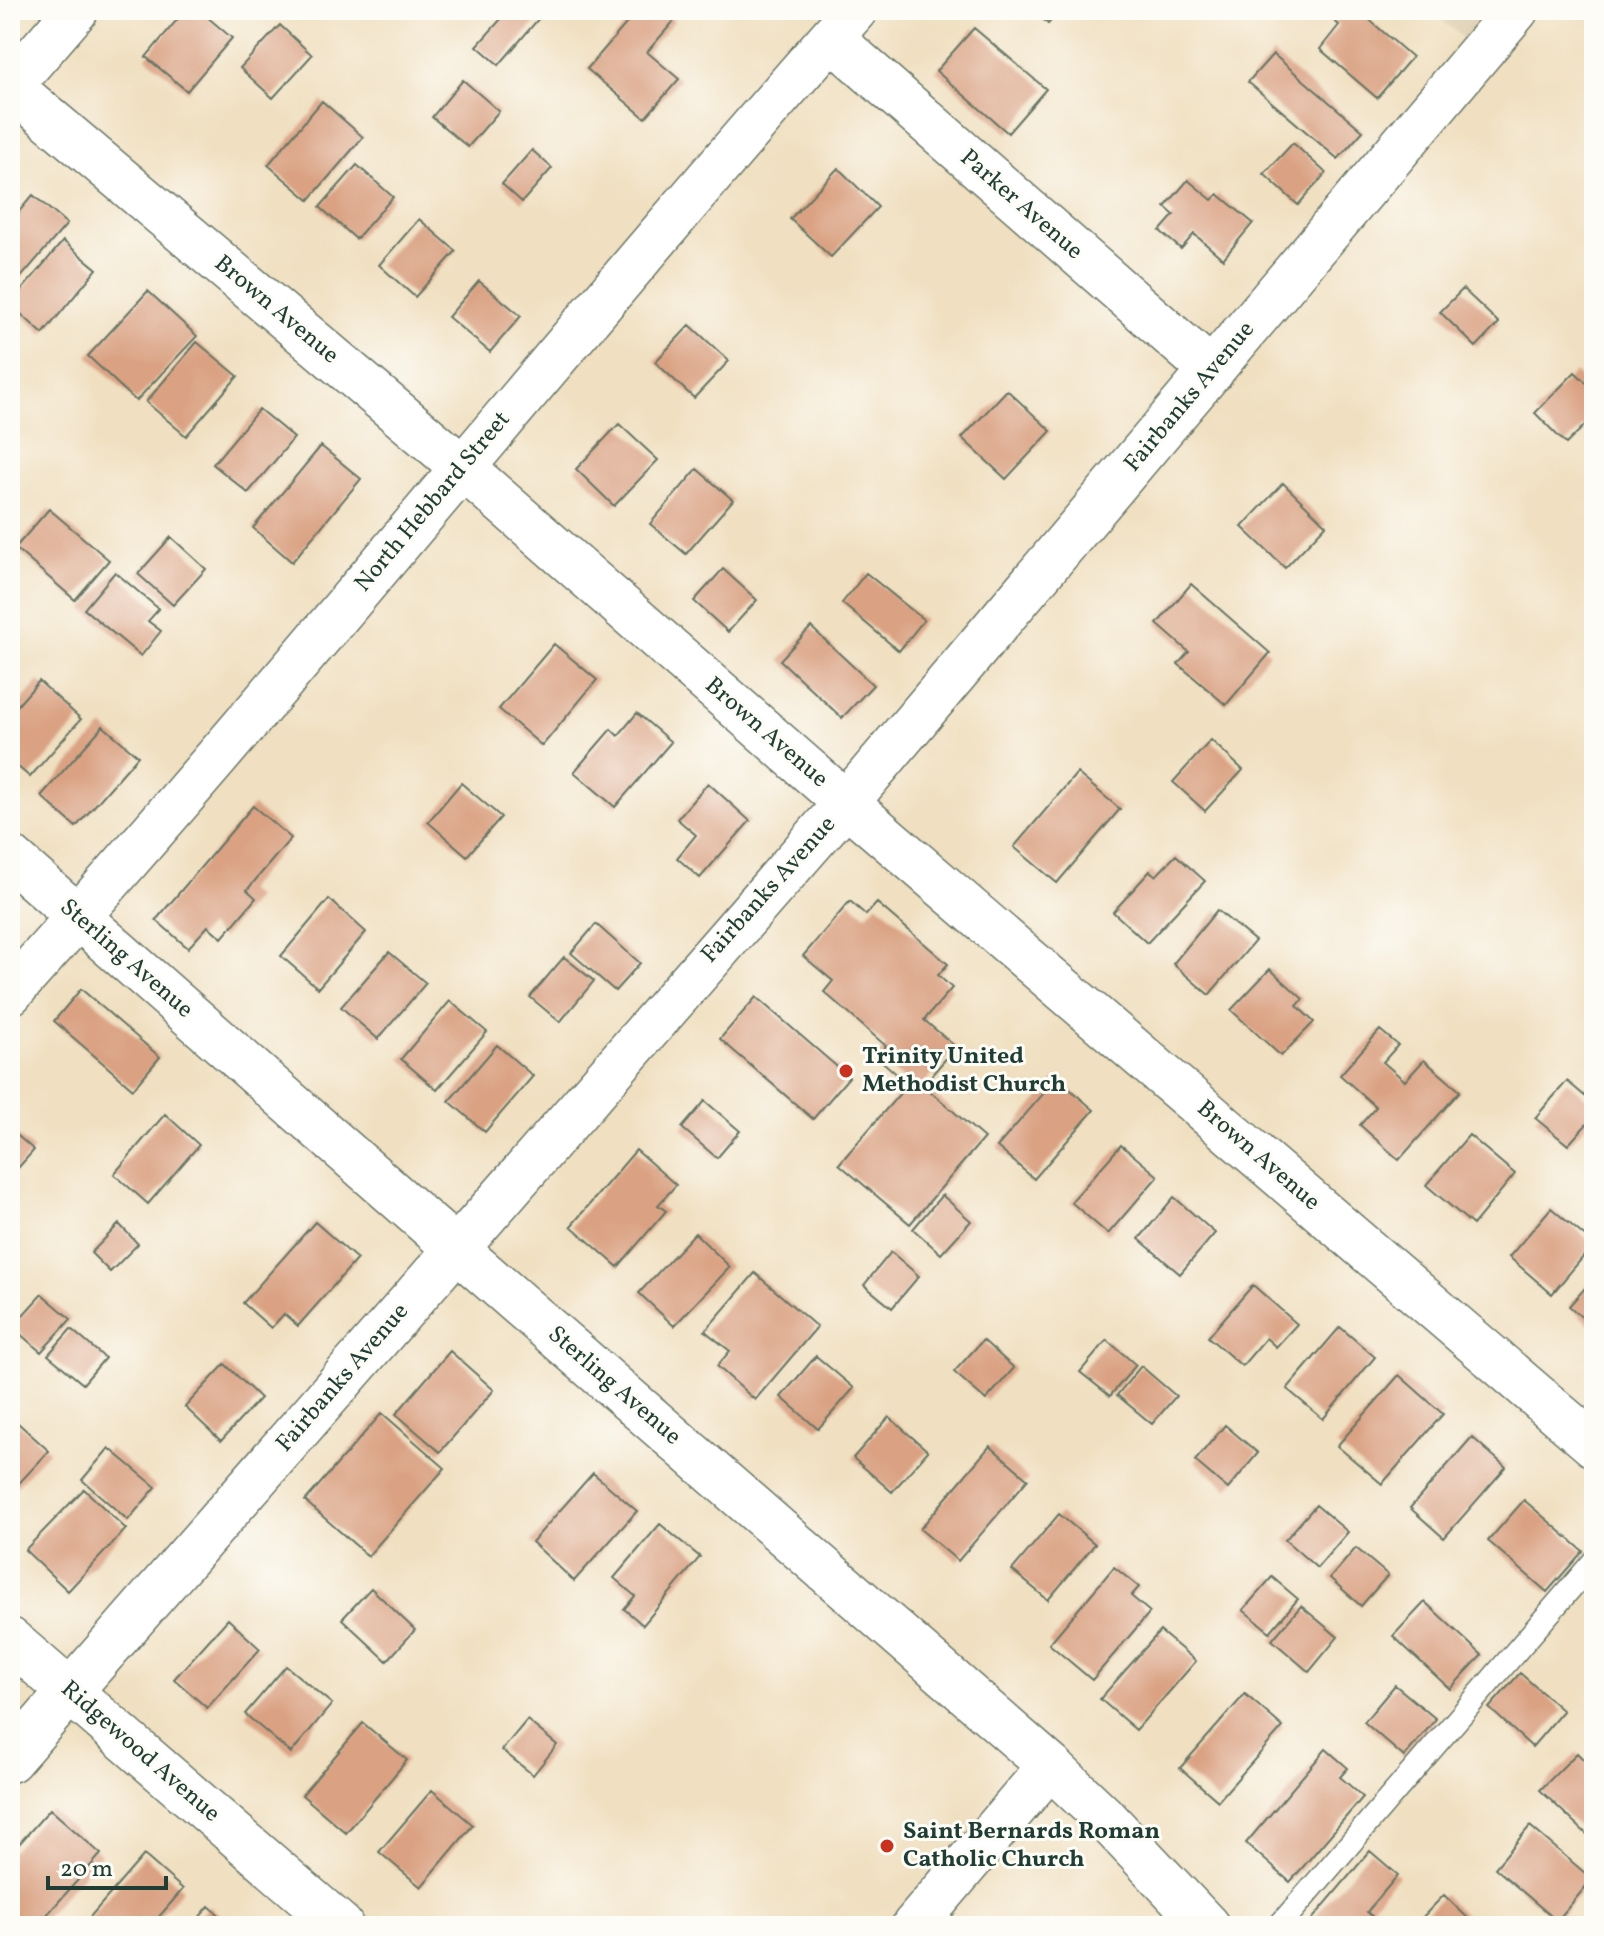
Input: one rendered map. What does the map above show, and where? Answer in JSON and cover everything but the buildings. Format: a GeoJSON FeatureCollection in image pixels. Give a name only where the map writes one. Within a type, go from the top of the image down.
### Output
{"type":"FeatureCollection","features":[{"type":"Feature","properties":{"kind":"street"},"geometry":{"type":"LineString","coordinates":[[10,86],[76,10]]}},
{"type":"Feature","properties":{"kind":"street","name":"Fairbanks Avenue"},"geometry":{"type":"LineString","coordinates":[[10,1760],[846,803],[1516,10]]}},
{"type":"Feature","properties":{"kind":"street","name":"Parker Avenue"},"geometry":{"type":"LineString","coordinates":[[843,24],[1212,371]]}},
{"type":"Feature","properties":{"kind":"street","name":"North Hebbard Street"},"geometry":{"type":"LineString","coordinates":[[10,993],[261,706],[843,24]]}},
{"type":"Feature","properties":{"kind":"street","name":"Brown Avenue"},"geometry":{"type":"LineString","coordinates":[[10,86],[462,467],[846,803],[1594,1445]]}},
{"type":"Feature","properties":{"kind":"street","name":"Sterling Avenue"},"geometry":{"type":"LineString","coordinates":[[10,857],[1050,1766],[1110,1823],[1188,1920]]}},
{"type":"Feature","properties":{"kind":"street","name":"Ridgewood Avenue"},"geometry":{"type":"LineString","coordinates":[[10,1640],[341,1926]]}},
{"type":"Feature","properties":{"kind":"street"},"geometry":{"type":"LineString","coordinates":[[914,1926],[1050,1766]]}},
{"type":"Feature","properties":{"kind":"lane"},"geometry":{"type":"LineString","coordinates":[[1279,1926],[1594,1561]]}},
{"type":"Feature","properties":{"kind":"shaded area"},"geometry":{"type":"Polygon","coordinates":[[[1430,10],[1514,10],[1478,51],[1430,10]]]}},
{"type":"Feature","properties":{"kind":"place","name":"Trinity United Methodist Church"},"geometry":{"type":"Point","coordinates":[846,1071]}},
{"type":"Feature","properties":{"kind":"place","name":"Saint Bernards Roman Catholic Church"},"geometry":{"type":"Point","coordinates":[887,1846]}}]}
